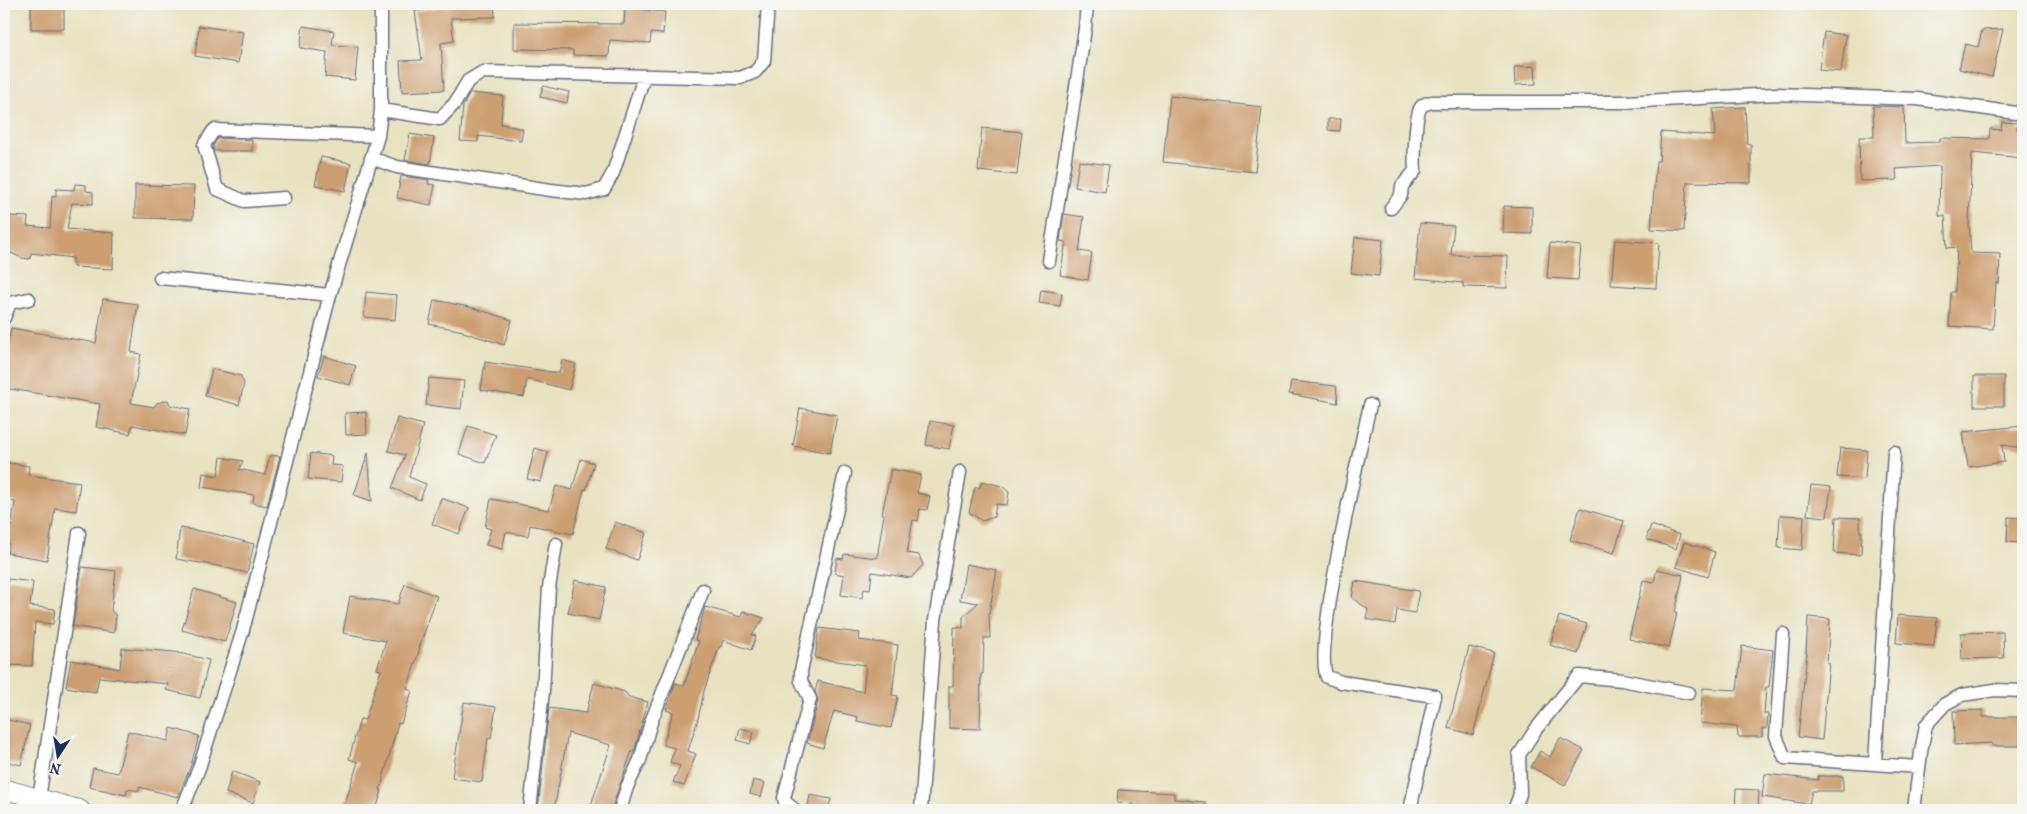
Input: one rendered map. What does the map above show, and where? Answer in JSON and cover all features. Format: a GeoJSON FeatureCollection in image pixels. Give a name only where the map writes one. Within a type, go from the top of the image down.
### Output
{"type":"FeatureCollection","features":[{"type":"Feature","properties":{"kind":"main road"},"geometry":{"type":"LineString","coordinates":[[4,789],[80,810]]}},
{"type":"Feature","properties":{"kind":"street"},"geometry":{"type":"LineString","coordinates":[[182,810],[199,768],[243,630],[330,295],[378,136],[382,110],[381,4]]}},
{"type":"Feature","properties":{"kind":"street"},"geometry":{"type":"LineString","coordinates":[[382,110],[440,118],[455,103],[468,81],[483,72],[740,78],[755,72],[764,61],[768,4]]}},
{"type":"Feature","properties":{"kind":"street"},"geometry":{"type":"LineString","coordinates":[[1049,261],[1086,29],[1087,4]]}},
{"type":"Feature","properties":{"kind":"street"},"geometry":{"type":"LineString","coordinates":[[371,158],[397,167],[551,190],[586,194],[604,189],[613,173],[644,76]]}},
{"type":"Feature","properties":{"kind":"street"},"geometry":{"type":"LineString","coordinates":[[1391,208],[1400,195],[1402,186],[1415,171],[1414,156],[1420,110],[1425,104],[1432,102],[1625,102],[1776,94],[1917,99],[2023,114]]}},
{"type":"Feature","properties":{"kind":"street"},"geometry":{"type":"LineString","coordinates":[[284,198],[244,201],[217,189],[204,144],[214,130],[378,136]]}},
{"type":"Feature","properties":{"kind":"street"},"geometry":{"type":"LineString","coordinates":[[160,278],[330,295]]}},
{"type":"Feature","properties":{"kind":"street"},"geometry":{"type":"LineString","coordinates":[[4,318],[10,303],[29,299]]}},
{"type":"Feature","properties":{"kind":"street"},"geometry":{"type":"LineString","coordinates":[[1370,405],[1337,558],[1323,653],[1324,671],[1327,677],[1341,682],[1435,696],[1410,810]]}},
{"type":"Feature","properties":{"kind":"street"},"geometry":{"type":"LineString","coordinates":[[1875,763],[1894,452]]}},
{"type":"Feature","properties":{"kind":"street"},"geometry":{"type":"LineString","coordinates":[[921,810],[935,620],[960,472]]}},
{"type":"Feature","properties":{"kind":"street"},"geometry":{"type":"LineString","coordinates":[[794,810],[785,802],[784,798],[810,699],[801,681],[801,671],[845,473]]}},
{"type":"Feature","properties":{"kind":"street"},"geometry":{"type":"LineString","coordinates":[[39,800],[79,534]]}},
{"type":"Feature","properties":{"kind":"street"},"geometry":{"type":"LineString","coordinates":[[530,810],[543,691],[549,588],[556,544]]}},
{"type":"Feature","properties":{"kind":"street"},"geometry":{"type":"LineString","coordinates":[[620,810],[627,787],[640,760],[651,722],[703,590]]}},
{"type":"Feature","properties":{"kind":"street"},"geometry":{"type":"LineString","coordinates":[[1783,634],[1776,736],[1785,758],[1875,763],[1918,768]]}},
{"type":"Feature","properties":{"kind":"street"},"geometry":{"type":"LineString","coordinates":[[1514,810],[1520,794],[1519,755],[1536,729],[1579,676],[1622,680],[1689,693]]}},
{"type":"Feature","properties":{"kind":"street"},"geometry":{"type":"LineString","coordinates":[[1914,810],[1918,768],[1926,725],[1945,704],[1962,695],[1994,690],[2023,691]]}},
{"type":"Feature","properties":{"kind":"building"},"geometry":{"type":"Polygon","coordinates":[[[31,4],[64,4],[64,29],[31,29],[31,4]]]}},
{"type":"Feature","properties":{"kind":"building"},"geometry":{"type":"Polygon","coordinates":[[[466,4],[494,4],[495,17],[451,18],[454,41],[441,43],[444,90],[402,92],[400,61],[422,60],[415,11],[466,4]]]}},
{"type":"Feature","properties":{"kind":"building"},"geometry":{"type":"Polygon","coordinates":[[[625,8],[665,12],[663,34],[651,33],[650,43],[610,40],[609,56],[573,55],[573,50],[514,49],[514,23],[624,24],[625,8]]]}},
{"type":"Feature","properties":{"kind":"building"},"geometry":{"type":"Polygon","coordinates":[[[199,26],[243,32],[238,63],[195,56],[199,26]]]}},
{"type":"Feature","properties":{"kind":"building"},"geometry":{"type":"Polygon","coordinates":[[[303,26],[334,31],[332,45],[358,47],[355,80],[325,77],[327,52],[300,48],[303,26]]]}},
{"type":"Feature","properties":{"kind":"building"},"geometry":{"type":"Polygon","coordinates":[[[2003,29],[1992,77],[1959,69],[1965,44],[1978,47],[1982,30],[2003,29]]]}},
{"type":"Feature","properties":{"kind":"building"},"geometry":{"type":"Polygon","coordinates":[[[1824,32],[1846,35],[1841,72],[1819,70],[1824,32]]]}},
{"type":"Feature","properties":{"kind":"building"},"geometry":{"type":"Polygon","coordinates":[[[1535,66],[1536,84],[1515,85],[1514,67],[1535,66]]]}},
{"type":"Feature","properties":{"kind":"building"},"geometry":{"type":"Polygon","coordinates":[[[543,86],[569,92],[567,103],[540,97],[543,86]]]}},
{"type":"Feature","properties":{"kind":"building"},"geometry":{"type":"Polygon","coordinates":[[[470,93],[503,96],[501,124],[523,129],[521,141],[478,136],[478,142],[460,141],[463,106],[470,93]]]}},
{"type":"Feature","properties":{"kind":"building"},"geometry":{"type":"Polygon","coordinates":[[[1170,96],[1262,107],[1255,172],[1163,162],[1170,96]]]}},
{"type":"Feature","properties":{"kind":"building"},"geometry":{"type":"Polygon","coordinates":[[[1873,106],[1904,107],[1905,143],[1940,142],[1940,138],[1989,139],[1990,129],[2001,130],[2002,122],[2017,123],[2017,129],[2023,130],[2023,158],[1972,153],[1969,223],[1971,253],[2000,254],[1999,283],[1996,283],[1993,329],[1949,326],[1951,292],[1955,292],[1957,247],[1947,248],[1945,216],[1939,216],[1940,166],[1896,169],[1897,180],[1860,181],[1859,137],[1874,137],[1873,106]]]}},
{"type":"Feature","properties":{"kind":"building"},"geometry":{"type":"Polygon","coordinates":[[[1745,107],[1747,144],[1751,144],[1751,183],[1687,182],[1684,231],[1651,229],[1656,161],[1659,161],[1661,132],[1715,136],[1713,109],[1745,107]]]}},
{"type":"Feature","properties":{"kind":"building"},"geometry":{"type":"Polygon","coordinates":[[[1328,119],[1341,119],[1340,131],[1328,130],[1328,119]]]}},
{"type":"Feature","properties":{"kind":"building"},"geometry":{"type":"Polygon","coordinates":[[[982,128],[1022,132],[1017,175],[978,171],[982,128]]]}},
{"type":"Feature","properties":{"kind":"building"},"geometry":{"type":"Polygon","coordinates":[[[410,134],[434,138],[430,164],[405,160],[410,134]]]}},
{"type":"Feature","properties":{"kind":"building"},"geometry":{"type":"Polygon","coordinates":[[[218,138],[252,140],[252,151],[214,151],[213,146],[218,138]]]}},
{"type":"Feature","properties":{"kind":"building"},"geometry":{"type":"Polygon","coordinates":[[[321,157],[351,163],[345,191],[315,185],[321,157]]]}},
{"type":"Feature","properties":{"kind":"building"},"geometry":{"type":"Polygon","coordinates":[[[1079,161],[1109,165],[1105,192],[1075,187],[1079,161]]]}},
{"type":"Feature","properties":{"kind":"building"},"geometry":{"type":"Polygon","coordinates":[[[401,176],[429,180],[428,184],[435,185],[431,205],[397,198],[401,176]]]}},
{"type":"Feature","properties":{"kind":"building"},"geometry":{"type":"Polygon","coordinates":[[[75,184],[86,185],[86,191],[93,192],[93,204],[72,203],[67,229],[114,233],[113,269],[73,267],[73,258],[31,253],[30,259],[22,258],[4,250],[4,222],[9,223],[10,216],[28,217],[27,226],[50,228],[52,196],[56,197],[56,189],[74,190],[75,184]]]}},
{"type":"Feature","properties":{"kind":"building"},"geometry":{"type":"Polygon","coordinates":[[[135,185],[194,186],[193,219],[135,218],[135,185]]]}},
{"type":"Feature","properties":{"kind":"building"},"geometry":{"type":"Polygon","coordinates":[[[1504,206],[1532,207],[1532,234],[1503,233],[1504,206]]]}},
{"type":"Feature","properties":{"kind":"building"},"geometry":{"type":"Polygon","coordinates":[[[1064,214],[1084,217],[1079,251],[1092,253],[1088,280],[1060,275],[1066,242],[1060,241],[1064,214]]]}},
{"type":"Feature","properties":{"kind":"building"},"geometry":{"type":"Polygon","coordinates":[[[1420,223],[1454,226],[1451,255],[1508,256],[1507,288],[1463,287],[1463,283],[1415,278],[1420,223]]]}},
{"type":"Feature","properties":{"kind":"building"},"geometry":{"type":"Polygon","coordinates":[[[1355,237],[1383,240],[1379,276],[1351,273],[1355,237]]]}},
{"type":"Feature","properties":{"kind":"building"},"geometry":{"type":"Polygon","coordinates":[[[1615,240],[1659,243],[1656,288],[1611,285],[1615,240]]]}},
{"type":"Feature","properties":{"kind":"building"},"geometry":{"type":"Polygon","coordinates":[[[1550,243],[1581,246],[1578,280],[1547,278],[1550,243]]]}},
{"type":"Feature","properties":{"kind":"building"},"geometry":{"type":"Polygon","coordinates":[[[1041,290],[1062,293],[1060,306],[1039,303],[1041,290]]]}},
{"type":"Feature","properties":{"kind":"building"},"geometry":{"type":"Polygon","coordinates":[[[366,292],[397,295],[395,320],[364,317],[366,292]]]}},
{"type":"Feature","properties":{"kind":"building"},"geometry":{"type":"Polygon","coordinates":[[[103,299],[138,304],[131,352],[141,354],[131,403],[154,407],[157,403],[168,400],[170,405],[190,409],[185,435],[132,425],[130,434],[96,427],[100,404],[4,388],[4,369],[11,328],[96,343],[103,299]]]}},
{"type":"Feature","properties":{"kind":"building"},"geometry":{"type":"Polygon","coordinates":[[[434,300],[470,307],[512,320],[504,345],[463,331],[429,324],[434,300]]]}},
{"type":"Feature","properties":{"kind":"building"},"geometry":{"type":"Polygon","coordinates":[[[324,356],[356,366],[350,385],[318,376],[324,356]]]}},
{"type":"Feature","properties":{"kind":"building"},"geometry":{"type":"Polygon","coordinates":[[[562,360],[576,364],[569,390],[527,379],[524,397],[481,390],[485,362],[559,373],[562,360]]]}},
{"type":"Feature","properties":{"kind":"building"},"geometry":{"type":"Polygon","coordinates":[[[212,369],[241,376],[244,384],[239,405],[205,396],[212,369]]]}},
{"type":"Feature","properties":{"kind":"building"},"geometry":{"type":"Polygon","coordinates":[[[1974,376],[2004,376],[2004,406],[1974,406],[1974,376]]]}},
{"type":"Feature","properties":{"kind":"building"},"geometry":{"type":"Polygon","coordinates":[[[429,378],[464,381],[461,409],[426,405],[429,378]]]}},
{"type":"Feature","properties":{"kind":"building"},"geometry":{"type":"Polygon","coordinates":[[[1291,381],[1336,386],[1338,403],[1289,394],[1291,381]]]}},
{"type":"Feature","properties":{"kind":"building"},"geometry":{"type":"Polygon","coordinates":[[[800,408],[837,415],[830,453],[793,446],[800,408]]]}},
{"type":"Feature","properties":{"kind":"building"},"geometry":{"type":"Polygon","coordinates":[[[366,412],[367,434],[346,435],[345,413],[366,412]]]}},
{"type":"Feature","properties":{"kind":"building"},"geometry":{"type":"Polygon","coordinates":[[[397,418],[423,425],[409,477],[426,484],[420,500],[392,488],[405,455],[388,451],[397,418]]]}},
{"type":"Feature","properties":{"kind":"building"},"geometry":{"type":"Polygon","coordinates":[[[930,421],[954,425],[949,449],[926,445],[930,421]]]}},
{"type":"Feature","properties":{"kind":"building"},"geometry":{"type":"Polygon","coordinates":[[[468,426],[496,435],[485,463],[459,454],[468,426]]]}},
{"type":"Feature","properties":{"kind":"building"},"geometry":{"type":"Polygon","coordinates":[[[2023,426],[2023,448],[2002,445],[2004,462],[1968,467],[1963,432],[2023,426]]]}},
{"type":"Feature","properties":{"kind":"building"},"geometry":{"type":"Polygon","coordinates":[[[535,448],[548,452],[541,482],[527,479],[535,448]]]}},
{"type":"Feature","properties":{"kind":"building"},"geometry":{"type":"Polygon","coordinates":[[[1840,448],[1867,450],[1865,479],[1837,477],[1840,448]]]}},
{"type":"Feature","properties":{"kind":"building"},"geometry":{"type":"Polygon","coordinates":[[[311,453],[332,456],[331,465],[343,466],[341,482],[308,479],[311,453]]]}},
{"type":"Feature","properties":{"kind":"building"},"geometry":{"type":"Polygon","coordinates":[[[368,453],[372,501],[354,495],[368,453]]]}},
{"type":"Feature","properties":{"kind":"building"},"geometry":{"type":"Polygon","coordinates":[[[270,455],[280,456],[267,506],[253,503],[254,495],[201,487],[203,473],[218,476],[221,457],[243,461],[239,469],[265,475],[270,455]]]}},
{"type":"Feature","properties":{"kind":"building"},"geometry":{"type":"Polygon","coordinates":[[[581,459],[594,463],[586,490],[584,489],[573,534],[530,525],[528,536],[506,532],[502,549],[486,545],[491,529],[485,527],[491,499],[549,510],[556,486],[572,490],[581,459]]]}},
{"type":"Feature","properties":{"kind":"building"},"geometry":{"type":"Polygon","coordinates":[[[4,462],[29,466],[28,475],[80,482],[76,511],[55,508],[47,560],[7,553],[15,502],[4,500],[4,462]]]}},
{"type":"Feature","properties":{"kind":"building"},"geometry":{"type":"Polygon","coordinates":[[[891,469],[921,475],[917,493],[930,496],[927,510],[920,509],[918,521],[913,520],[907,553],[919,555],[923,565],[911,578],[872,572],[870,590],[864,589],[862,598],[841,595],[844,575],[835,573],[837,558],[843,559],[844,554],[877,558],[884,514],[882,514],[891,469]]]}},
{"type":"Feature","properties":{"kind":"building"},"geometry":{"type":"Polygon","coordinates":[[[982,481],[1002,486],[1009,492],[1007,505],[996,504],[994,517],[982,521],[969,512],[975,488],[980,487],[982,481]]]}},
{"type":"Feature","properties":{"kind":"building"},"geometry":{"type":"Polygon","coordinates":[[[1811,485],[1831,487],[1827,517],[1807,515],[1811,485]]]}},
{"type":"Feature","properties":{"kind":"building"},"geometry":{"type":"Polygon","coordinates":[[[441,498],[469,508],[459,534],[432,524],[441,498]]]}},
{"type":"Feature","properties":{"kind":"building"},"geometry":{"type":"Polygon","coordinates":[[[1580,508],[1624,521],[1614,553],[1570,540],[1580,508]]]}},
{"type":"Feature","properties":{"kind":"building"},"geometry":{"type":"Polygon","coordinates":[[[1780,515],[1804,516],[1802,550],[1778,548],[1780,515]]]}},
{"type":"Feature","properties":{"kind":"building"},"geometry":{"type":"Polygon","coordinates":[[[1836,517],[1860,518],[1860,532],[1862,532],[1861,555],[1834,553],[1836,517]]]}},
{"type":"Feature","properties":{"kind":"building"},"geometry":{"type":"Polygon","coordinates":[[[2008,517],[2023,518],[2023,543],[2007,542],[2008,517]]]}},
{"type":"Feature","properties":{"kind":"building"},"geometry":{"type":"Polygon","coordinates":[[[615,522],[646,533],[637,560],[606,549],[615,522]]]}},
{"type":"Feature","properties":{"kind":"building"},"geometry":{"type":"Polygon","coordinates":[[[1651,525],[1680,535],[1676,549],[1646,539],[1651,525]]]}},
{"type":"Feature","properties":{"kind":"building"},"geometry":{"type":"Polygon","coordinates":[[[180,528],[211,533],[254,544],[247,573],[176,559],[180,528]]]}},
{"type":"Feature","properties":{"kind":"building"},"geometry":{"type":"Polygon","coordinates":[[[1684,542],[1715,552],[1708,577],[1676,567],[1684,542]]]}},
{"type":"Feature","properties":{"kind":"building"},"geometry":{"type":"Polygon","coordinates":[[[966,564],[997,570],[989,614],[990,638],[984,638],[980,729],[949,728],[949,686],[953,686],[954,627],[963,628],[963,617],[978,603],[960,600],[966,564]]]}},
{"type":"Feature","properties":{"kind":"building"},"geometry":{"type":"Polygon","coordinates":[[[82,567],[116,571],[111,610],[116,616],[114,633],[73,626],[82,567]]]}},
{"type":"Feature","properties":{"kind":"building"},"geometry":{"type":"Polygon","coordinates":[[[1657,569],[1683,575],[1669,648],[1629,639],[1643,580],[1654,582],[1657,569]]]}},
{"type":"Feature","properties":{"kind":"building"},"geometry":{"type":"Polygon","coordinates":[[[8,579],[33,582],[30,606],[55,609],[53,624],[35,622],[32,666],[4,665],[4,614],[8,579]]]}},
{"type":"Feature","properties":{"kind":"building"},"geometry":{"type":"Polygon","coordinates":[[[575,580],[606,587],[599,620],[568,613],[575,580]]]}},
{"type":"Feature","properties":{"kind":"building"},"geometry":{"type":"Polygon","coordinates":[[[1355,581],[1419,591],[1415,613],[1397,610],[1395,624],[1366,619],[1368,609],[1352,598],[1355,581]]]}},
{"type":"Feature","properties":{"kind":"building"},"geometry":{"type":"Polygon","coordinates":[[[405,584],[437,596],[407,689],[412,691],[401,724],[398,723],[376,810],[343,810],[358,762],[349,759],[360,719],[365,720],[381,670],[377,669],[386,641],[343,633],[350,596],[398,604],[405,584]]]}},
{"type":"Feature","properties":{"kind":"building"},"geometry":{"type":"Polygon","coordinates":[[[194,589],[237,602],[225,642],[182,630],[194,589]]]}},
{"type":"Feature","properties":{"kind":"building"},"geometry":{"type":"Polygon","coordinates":[[[705,607],[741,617],[743,611],[764,618],[752,635],[756,636],[751,650],[723,640],[721,647],[719,647],[704,691],[688,751],[696,754],[684,786],[673,782],[680,766],[670,762],[675,748],[663,745],[673,712],[666,710],[675,683],[684,686],[699,641],[695,640],[705,607]]]}},
{"type":"Feature","properties":{"kind":"building"},"geometry":{"type":"Polygon","coordinates":[[[1898,615],[1937,618],[1934,646],[1896,643],[1898,615]]]}},
{"type":"Feature","properties":{"kind":"building"},"geometry":{"type":"Polygon","coordinates":[[[1559,616],[1587,624],[1578,654],[1550,645],[1559,616]]]}},
{"type":"Feature","properties":{"kind":"building"},"geometry":{"type":"Polygon","coordinates":[[[1808,617],[1830,619],[1827,663],[1829,663],[1822,740],[1798,737],[1807,653],[1808,617]]]}},
{"type":"Feature","properties":{"kind":"building"},"geometry":{"type":"Polygon","coordinates":[[[819,628],[860,633],[859,640],[898,645],[892,695],[898,696],[891,728],[857,721],[858,717],[834,711],[823,748],[807,743],[818,701],[815,691],[818,681],[863,692],[866,665],[815,658],[819,628]]]}},
{"type":"Feature","properties":{"kind":"building"},"geometry":{"type":"Polygon","coordinates":[[[2003,632],[2004,658],[1962,659],[1961,633],[2003,632]]]}},
{"type":"Feature","properties":{"kind":"building"},"geometry":{"type":"Polygon","coordinates":[[[1742,646],[1773,650],[1769,687],[1766,687],[1764,714],[1768,714],[1767,728],[1762,729],[1762,737],[1738,737],[1737,727],[1700,723],[1703,688],[1737,690],[1742,646]]]}},
{"type":"Feature","properties":{"kind":"building"},"geometry":{"type":"Polygon","coordinates":[[[1469,647],[1494,653],[1473,735],[1448,728],[1469,647]]]}},
{"type":"Feature","properties":{"kind":"building"},"geometry":{"type":"Polygon","coordinates":[[[122,648],[175,652],[209,660],[200,698],[166,690],[168,684],[99,677],[96,692],[66,687],[71,660],[120,669],[122,648]]]}},
{"type":"Feature","properties":{"kind":"building"},"geometry":{"type":"Polygon","coordinates":[[[594,683],[625,692],[629,697],[648,702],[634,752],[632,751],[611,810],[599,810],[600,807],[591,805],[611,745],[568,733],[554,810],[538,810],[549,708],[586,713],[594,683]]]}},
{"type":"Feature","properties":{"kind":"building"},"geometry":{"type":"Polygon","coordinates":[[[464,702],[496,707],[491,738],[488,738],[482,782],[452,778],[464,702]]]}},
{"type":"Feature","properties":{"kind":"building"},"geometry":{"type":"Polygon","coordinates":[[[1983,710],[1983,717],[2020,717],[2020,746],[1992,746],[1992,743],[1954,745],[1953,711],[1983,710]]]}},
{"type":"Feature","properties":{"kind":"building"},"geometry":{"type":"Polygon","coordinates":[[[4,719],[30,725],[21,765],[4,761],[4,719]]]}},
{"type":"Feature","properties":{"kind":"building"},"geometry":{"type":"Polygon","coordinates":[[[171,728],[199,736],[191,765],[178,797],[139,787],[139,791],[127,789],[126,795],[89,787],[93,768],[118,773],[128,731],[168,741],[171,728]]]}},
{"type":"Feature","properties":{"kind":"building"},"geometry":{"type":"Polygon","coordinates":[[[740,728],[754,732],[750,744],[737,740],[740,728]]]}},
{"type":"Feature","properties":{"kind":"building"},"geometry":{"type":"Polygon","coordinates":[[[1560,738],[1584,750],[1565,785],[1531,767],[1540,751],[1550,757],[1560,738]]]}},
{"type":"Feature","properties":{"kind":"building"},"geometry":{"type":"Polygon","coordinates":[[[232,771],[260,782],[253,803],[226,793],[232,771]]]}},
{"type":"Feature","properties":{"kind":"building"},"geometry":{"type":"Polygon","coordinates":[[[1765,774],[1818,780],[1818,776],[1843,776],[1843,791],[1812,791],[1809,804],[1762,797],[1765,774]]]}},
{"type":"Feature","properties":{"kind":"building"},"geometry":{"type":"Polygon","coordinates":[[[753,780],[765,783],[761,797],[750,794],[753,780]]]}},
{"type":"Feature","properties":{"kind":"building"},"geometry":{"type":"Polygon","coordinates":[[[1736,789],[1759,790],[1758,810],[1735,810],[1736,789]]]}},
{"type":"Feature","properties":{"kind":"building"},"geometry":{"type":"Polygon","coordinates":[[[1118,790],[1174,793],[1174,799],[1205,802],[1205,810],[1132,810],[1133,804],[1117,803],[1118,790]]]}},
{"type":"Feature","properties":{"kind":"building"},"geometry":{"type":"Polygon","coordinates":[[[810,795],[831,799],[828,810],[807,810],[810,795]]]}}]}
